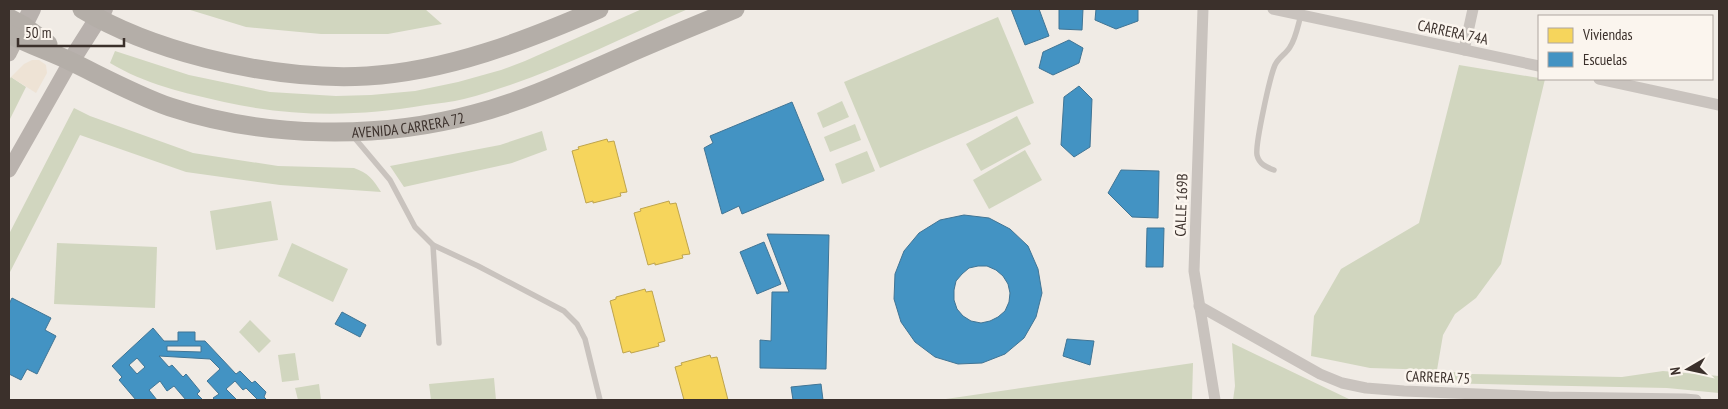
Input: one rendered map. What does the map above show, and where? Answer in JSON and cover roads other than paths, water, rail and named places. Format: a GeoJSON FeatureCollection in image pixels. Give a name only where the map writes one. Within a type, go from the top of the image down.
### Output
{"type":"FeatureCollection","features":[{"type":"Feature","properties":{"kind":"highway"},"geometry":{"type":"LineString","coordinates":[[69,9],[101,14]]}},
{"type":"Feature","properties":{"kind":"highway"},"geometry":{"type":"LineString","coordinates":[[82,9],[101,14],[153,42],[222,62],[294,74],[366,76],[443,65],[482,54],[544,32],[599,9]]}},
{"type":"Feature","properties":{"kind":"highway","name":"AVENIDA CARRERA 72"},"geometry":{"type":"LineString","coordinates":[[13,34],[71,61],[118,86],[195,114],[236,123],[281,129],[388,130],[474,114],[549,89],[640,48],[734,9]]}},
{"type":"Feature","properties":{"kind":"main road"},"geometry":{"type":"LineString","coordinates":[[13,34],[32,9]]}},
{"type":"Feature","properties":{"kind":"main road"},"geometry":{"type":"LineString","coordinates":[[9,170],[71,61],[101,14]]}},
{"type":"Feature","properties":{"kind":"street","name":"CALLE 169B"},"geometry":{"type":"LineString","coordinates":[[1202,9],[1194,261],[1199,306],[1215,400]]}},
{"type":"Feature","properties":{"kind":"street","name":"CARRERA 74A"},"geometry":{"type":"LineString","coordinates":[[1273,9],[1538,66]]}},
{"type":"Feature","properties":{"kind":"street"},"geometry":{"type":"LineString","coordinates":[[1464,50],[1473,9]]}},
{"type":"Feature","properties":{"kind":"street"},"geometry":{"type":"LineString","coordinates":[[1604,80],[1719,105]]}},
{"type":"Feature","properties":{"kind":"street","name":"CARRERA 75"},"geometry":{"type":"LineString","coordinates":[[1199,306],[1320,374],[1342,383],[1404,391],[1549,397],[1696,400]]}},
{"type":"Feature","properties":{"kind":"lane"},"geometry":{"type":"LineString","coordinates":[[1274,170],[1264,166],[1257,154],[1264,109],[1274,66],[1280,56],[1290,46],[1301,15]]}},
{"type":"Feature","properties":{"kind":"lane"},"geometry":{"type":"LineString","coordinates":[[348,131],[390,180],[415,227],[434,245],[564,311],[577,324],[585,338],[600,400]]}},
{"type":"Feature","properties":{"kind":"lane"},"geometry":{"type":"LineString","coordinates":[[434,245],[439,343]]}}]}
